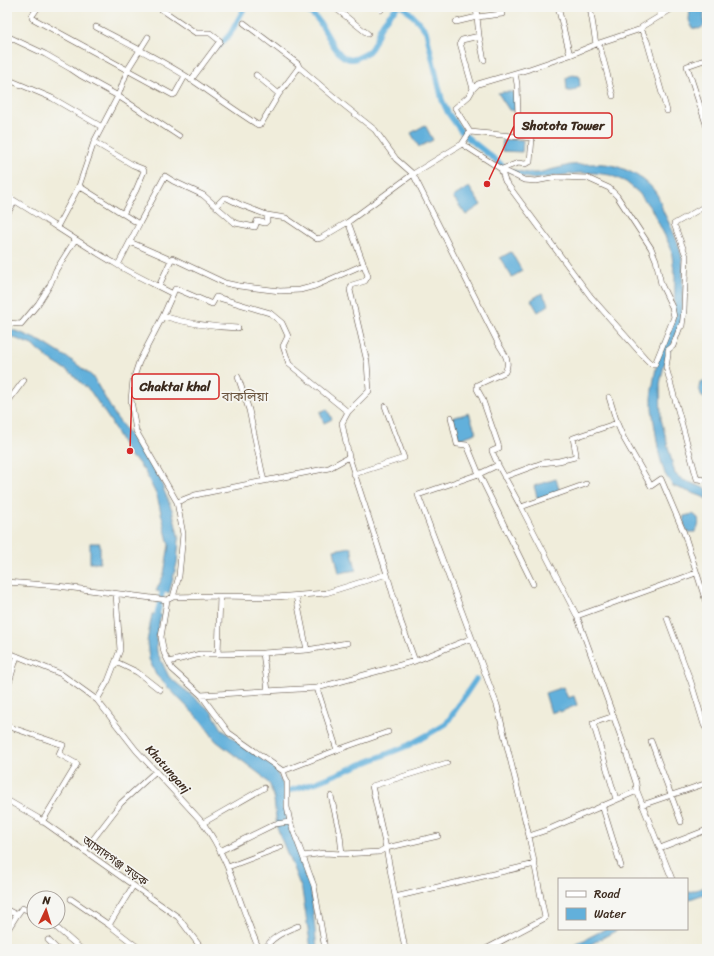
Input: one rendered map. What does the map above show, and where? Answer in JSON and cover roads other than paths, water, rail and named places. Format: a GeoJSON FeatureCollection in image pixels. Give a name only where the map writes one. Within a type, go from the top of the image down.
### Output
{"type":"FeatureCollection","features":[{"type":"Feature","properties":{"kind":"street"},"geometry":{"type":"LineString","coordinates":[[38,7],[32,18],[174,95],[185,76]]}},
{"type":"Feature","properties":{"kind":"street"},"geometry":{"type":"LineString","coordinates":[[158,7],[196,32],[210,34],[220,41],[192,80]]}},
{"type":"Feature","properties":{"kind":"street"},"geometry":{"type":"LineString","coordinates":[[334,7],[368,34]]}},
{"type":"Feature","properties":{"kind":"street"},"geometry":{"type":"LineString","coordinates":[[476,7],[479,36],[484,60]]}},
{"type":"Feature","properties":{"kind":"street"},"geometry":{"type":"LineString","coordinates":[[558,7],[570,55]]}},
{"type":"Feature","properties":{"kind":"street"},"geometry":{"type":"LineString","coordinates":[[590,7],[612,96]]}},
{"type":"Feature","properties":{"kind":"street"},"geometry":{"type":"LineString","coordinates":[[658,7],[661,16]]}},
{"type":"Feature","properties":{"kind":"street"},"geometry":{"type":"LineString","coordinates":[[470,132],[455,108],[469,96],[473,88],[484,81],[570,55],[598,43],[641,30],[642,27],[675,7]]}},
{"type":"Feature","properties":{"kind":"street"},"geometry":{"type":"LineString","coordinates":[[456,22],[477,17],[502,14]]}},
{"type":"Feature","properties":{"kind":"street"},"geometry":{"type":"LineString","coordinates":[[244,22],[298,64],[299,67],[375,130],[396,159],[413,174],[498,345],[506,356],[507,369],[505,372],[477,385],[477,389],[482,398],[499,448],[492,451],[504,477],[577,616],[614,716],[642,805],[672,878]]}},
{"type":"Feature","properties":{"kind":"street"},"geometry":{"type":"LineString","coordinates":[[96,27],[192,80],[232,109],[258,125],[261,124],[279,94],[299,67]]}},
{"type":"Feature","properties":{"kind":"street"},"geometry":{"type":"LineString","coordinates":[[641,30],[647,41],[667,111]]}},
{"type":"Feature","properties":{"kind":"street"},"geometry":{"type":"LineString","coordinates":[[473,88],[460,43],[462,40],[479,36]]}},
{"type":"Feature","properties":{"kind":"street"},"geometry":{"type":"LineString","coordinates":[[57,227],[79,186],[94,142],[118,96],[128,69],[148,37]]}},
{"type":"Feature","properties":{"kind":"street"},"geometry":{"type":"LineString","coordinates":[[7,39],[11,38],[72,69],[80,76],[118,96],[179,136]]}},
{"type":"Feature","properties":{"kind":"street"},"geometry":{"type":"LineString","coordinates":[[707,59],[687,66],[707,127]]}},
{"type":"Feature","properties":{"kind":"street"},"geometry":{"type":"LineString","coordinates":[[514,73],[518,84],[518,114]]}},
{"type":"Feature","properties":{"kind":"street"},"geometry":{"type":"LineString","coordinates":[[256,75],[279,94]]}},
{"type":"Feature","properties":{"kind":"street"},"geometry":{"type":"LineString","coordinates":[[7,79],[52,98],[102,127]]}},
{"type":"Feature","properties":{"kind":"street"},"geometry":{"type":"LineString","coordinates":[[216,206],[224,198],[227,198],[267,215],[286,218],[316,239],[321,238],[348,222],[413,174],[462,144],[470,132]]}},
{"type":"Feature","properties":{"kind":"street"},"geometry":{"type":"LineString","coordinates":[[470,132],[532,138],[530,162],[501,169]]}},
{"type":"Feature","properties":{"kind":"street"},"geometry":{"type":"LineString","coordinates":[[94,142],[133,165],[143,169],[144,171],[123,214]]}},
{"type":"Feature","properties":{"kind":"street"},"geometry":{"type":"LineString","coordinates":[[462,144],[501,169],[524,180],[536,181],[557,177],[587,178],[609,188],[617,196],[651,248],[656,260],[661,284],[672,307],[674,317],[654,365],[645,358],[591,297],[505,182],[501,169]]}},
{"type":"Feature","properties":{"kind":"street"},"geometry":{"type":"LineString","coordinates":[[118,265],[164,176],[203,195],[235,223],[254,227],[257,221],[266,223],[267,215]]}},
{"type":"Feature","properties":{"kind":"street"},"geometry":{"type":"LineString","coordinates":[[79,186],[139,224]]}},
{"type":"Feature","properties":{"kind":"street"},"geometry":{"type":"LineString","coordinates":[[7,196],[75,240],[173,294]]}},
{"type":"Feature","properties":{"kind":"street"},"geometry":{"type":"LineString","coordinates":[[7,214],[15,201]]}},
{"type":"Feature","properties":{"kind":"street"},"geometry":{"type":"LineString","coordinates":[[707,205],[674,224],[686,256],[684,310],[682,326],[680,327],[673,346],[668,350],[666,367],[697,478],[707,480]]}},
{"type":"Feature","properties":{"kind":"street"},"geometry":{"type":"LineString","coordinates":[[348,222],[368,276],[366,281],[352,285],[350,290],[367,362],[369,391],[348,412],[342,423],[348,457],[415,661]]}},
{"type":"Feature","properties":{"kind":"street"},"geometry":{"type":"LineString","coordinates":[[7,323],[22,323],[50,285],[54,273],[75,240]]}},
{"type":"Feature","properties":{"kind":"street"},"geometry":{"type":"LineString","coordinates":[[130,242],[171,260],[173,258],[225,283],[280,291],[300,290],[315,286],[363,265]]}},
{"type":"Feature","properties":{"kind":"street"},"geometry":{"type":"LineString","coordinates":[[159,286],[171,260]]}},
{"type":"Feature","properties":{"kind":"street"},"geometry":{"type":"LineString","coordinates":[[173,597],[179,576],[183,534],[177,502],[136,431],[132,400],[133,380],[175,289],[212,304],[216,297],[270,313],[282,323],[288,336],[283,346],[289,364],[348,412]]}},
{"type":"Feature","properties":{"kind":"street"},"geometry":{"type":"LineString","coordinates":[[163,316],[181,322],[206,326],[238,328]]}},
{"type":"Feature","properties":{"kind":"street"},"geometry":{"type":"LineString","coordinates":[[238,377],[249,410],[264,481]]}},
{"type":"Feature","properties":{"kind":"street"},"geometry":{"type":"LineString","coordinates":[[7,403],[24,380]]}},
{"type":"Feature","properties":{"kind":"street"},"geometry":{"type":"LineString","coordinates":[[609,397],[623,437],[651,486],[661,479],[684,534],[707,605]]}},
{"type":"Feature","properties":{"kind":"street"},"geometry":{"type":"LineString","coordinates":[[354,474],[404,458],[385,406]]}},
{"type":"Feature","properties":{"kind":"street"},"geometry":{"type":"LineString","coordinates":[[451,418],[457,444],[467,445],[479,474],[534,584]]}},
{"type":"Feature","properties":{"kind":"street"},"geometry":{"type":"LineString","coordinates":[[504,477],[542,463],[575,457],[576,454],[573,438],[617,423]]}},
{"type":"Feature","properties":{"kind":"street"},"geometry":{"type":"LineString","coordinates":[[177,502],[195,495],[329,468],[348,457]]}},
{"type":"Feature","properties":{"kind":"street"},"geometry":{"type":"LineString","coordinates":[[486,949],[545,918],[529,836],[497,705],[418,495],[479,474],[498,465]]}},
{"type":"Feature","properties":{"kind":"street"},"geometry":{"type":"LineString","coordinates":[[521,507],[586,484]]}},
{"type":"Feature","properties":{"kind":"street"},"geometry":{"type":"LineString","coordinates":[[577,616],[696,573]]}},
{"type":"Feature","properties":{"kind":"street"},"geometry":{"type":"LineString","coordinates":[[7,582],[58,586],[147,598],[165,599],[173,597],[220,596],[276,597],[326,593],[387,574]]}},
{"type":"Feature","properties":{"kind":"street"},"geometry":{"type":"LineString","coordinates":[[97,700],[108,681],[120,650],[116,594]]}},
{"type":"Feature","properties":{"kind":"street"},"geometry":{"type":"LineString","coordinates":[[218,654],[220,596]]}},
{"type":"Feature","properties":{"kind":"street"},"geometry":{"type":"LineString","coordinates":[[296,596],[307,650]]}},
{"type":"Feature","properties":{"kind":"street"},"geometry":{"type":"LineString","coordinates":[[165,599],[161,637],[164,653],[172,669],[201,695],[229,733],[283,771],[287,782],[290,822],[314,886],[325,949]]}},
{"type":"Feature","properties":{"kind":"street"},"geometry":{"type":"LineString","coordinates":[[667,618],[691,682],[704,725],[705,727],[707,726]]}},
{"type":"Feature","properties":{"kind":"street"},"geometry":{"type":"LineString","coordinates":[[201,695],[317,688],[415,661],[472,638]]}},
{"type":"Feature","properties":{"kind":"street"},"geometry":{"type":"LineString","coordinates":[[169,662],[195,655],[307,650],[347,643]]}},
{"type":"Feature","properties":{"kind":"street","name":"Khatunganj"},"geometry":{"type":"LineString","coordinates":[[7,652],[61,674],[97,700],[136,750],[203,823],[228,867],[248,925],[260,949]]}},
{"type":"Feature","properties":{"kind":"street"},"geometry":{"type":"LineString","coordinates":[[263,653],[268,691]]}},
{"type":"Feature","properties":{"kind":"street"},"geometry":{"type":"LineString","coordinates":[[7,690],[17,656]]}},
{"type":"Feature","properties":{"kind":"street"},"geometry":{"type":"LineString","coordinates":[[116,662],[136,672],[160,690]]}},
{"type":"Feature","properties":{"kind":"street"},"geometry":{"type":"LineString","coordinates":[[317,688],[337,750]]}},
{"type":"Feature","properties":{"kind":"street"},"geometry":{"type":"LineString","coordinates":[[614,716],[593,724],[616,799]]}},
{"type":"Feature","properties":{"kind":"street"},"geometry":{"type":"LineString","coordinates":[[7,726],[63,746],[59,754],[77,764],[42,822]]}},
{"type":"Feature","properties":{"kind":"street"},"geometry":{"type":"LineString","coordinates":[[283,771],[388,732]]}},
{"type":"Feature","properties":{"kind":"street"},"geometry":{"type":"LineString","coordinates":[[651,741],[681,822]]}},
{"type":"Feature","properties":{"kind":"street"},"geometry":{"type":"LineString","coordinates":[[405,949],[386,848],[372,786],[447,763]]}},
{"type":"Feature","properties":{"kind":"street"},"geometry":{"type":"LineString","coordinates":[[84,851],[121,803],[156,771]]}},
{"type":"Feature","properties":{"kind":"street"},"geometry":{"type":"LineString","coordinates":[[642,805],[707,783]]}},
{"type":"Feature","properties":{"kind":"street"},"geometry":{"type":"LineString","coordinates":[[203,823],[264,788]]}},
{"type":"Feature","properties":{"kind":"street"},"geometry":{"type":"LineString","coordinates":[[529,836],[547,830],[637,791]]}},
{"type":"Feature","properties":{"kind":"street"},"geometry":{"type":"LineString","coordinates":[[331,796],[340,835],[342,854]]}},
{"type":"Feature","properties":{"kind":"street","name":"আসাদগঞ্জ সড়ক"},"geometry":{"type":"LineString","coordinates":[[7,800],[42,822],[178,917],[202,949]]}},
{"type":"Feature","properties":{"kind":"street"},"geometry":{"type":"LineString","coordinates":[[602,806],[621,866]]}},
{"type":"Feature","properties":{"kind":"street"},"geometry":{"type":"LineString","coordinates":[[220,851],[275,824],[290,822]]}},
{"type":"Feature","properties":{"kind":"street"},"geometry":{"type":"LineString","coordinates":[[660,848],[704,831]]}},
{"type":"Feature","properties":{"kind":"street"},"geometry":{"type":"LineString","coordinates":[[303,856],[324,853],[342,854],[379,852],[386,848],[438,836]]}},
{"type":"Feature","properties":{"kind":"street"},"geometry":{"type":"LineString","coordinates":[[228,867],[281,847]]}},
{"type":"Feature","properties":{"kind":"street"},"geometry":{"type":"LineString","coordinates":[[395,897],[535,864]]}},
{"type":"Feature","properties":{"kind":"street"},"geometry":{"type":"LineString","coordinates":[[109,925],[133,886]]}},
{"type":"Feature","properties":{"kind":"street"},"geometry":{"type":"LineString","coordinates":[[71,899],[109,925],[140,949]]}},
{"type":"Feature","properties":{"kind":"street"},"geometry":{"type":"LineString","coordinates":[[7,931],[22,908],[26,910]]}},
{"type":"Feature","properties":{"kind":"street"},"geometry":{"type":"LineString","coordinates":[[7,910],[17,915]]}},
{"type":"Feature","properties":{"kind":"street"},"geometry":{"type":"LineString","coordinates":[[265,949],[270,941],[282,933],[298,926]]}},
{"type":"Feature","properties":{"kind":"street"},"geometry":{"type":"LineString","coordinates":[[59,930],[81,949]]}},
{"type":"Feature","properties":{"kind":"street"},"geometry":{"type":"LineString","coordinates":[[48,940],[57,949]]}},
{"type":"Feature","properties":{"kind":"water"},"geometry":{"type":"Polygon","coordinates":[[[694,7],[704,7],[704,26],[699,29],[692,28],[689,20],[690,9],[694,7]]]}},
{"type":"Feature","properties":{"kind":"water"},"geometry":{"type":"Polygon","coordinates":[[[572,75],[579,76],[580,86],[573,91],[567,91],[566,78],[572,75]]]}},
{"type":"Feature","properties":{"kind":"water"},"geometry":{"type":"Polygon","coordinates":[[[513,92],[516,94],[514,111],[509,110],[498,93],[513,92]]]}},
{"type":"Feature","properties":{"kind":"water"},"geometry":{"type":"Polygon","coordinates":[[[425,125],[433,140],[419,147],[411,133],[425,125]]]}},
{"type":"Feature","properties":{"kind":"water"},"geometry":{"type":"Polygon","coordinates":[[[503,139],[523,140],[522,152],[502,151],[503,139]]]}},
{"type":"Feature","properties":{"kind":"water"},"geometry":{"type":"Polygon","coordinates":[[[570,165],[612,165],[626,170],[653,188],[658,196],[679,245],[683,265],[682,319],[664,365],[660,384],[661,419],[675,474],[683,480],[707,489],[707,499],[673,486],[665,474],[659,454],[652,409],[652,390],[658,357],[674,321],[675,277],[671,248],[652,210],[639,193],[626,182],[610,175],[579,173],[535,179],[523,177],[509,171],[509,169],[527,173],[538,173],[570,165]]]}},
{"type":"Feature","properties":{"kind":"water"},"geometry":{"type":"Polygon","coordinates":[[[469,187],[481,205],[466,215],[453,197],[469,187]]]}},
{"type":"Feature","properties":{"kind":"water"},"geometry":{"type":"Polygon","coordinates":[[[511,252],[522,271],[512,277],[500,258],[511,252]]]}},
{"type":"Feature","properties":{"kind":"water"},"geometry":{"type":"Polygon","coordinates":[[[542,293],[549,305],[538,312],[531,300],[542,293]]]}},
{"type":"Feature","properties":{"kind":"water"},"geometry":{"type":"Polygon","coordinates":[[[7,329],[19,332],[42,342],[74,362],[93,377],[116,417],[161,480],[172,510],[179,539],[177,563],[169,593],[156,591],[164,574],[169,545],[157,496],[145,472],[136,460],[129,456],[111,422],[91,392],[71,373],[53,362],[32,345],[7,335],[7,329]]]}},
{"type":"Feature","properties":{"kind":"water"},"geometry":{"type":"Polygon","coordinates":[[[707,380],[707,399],[702,397],[699,388],[700,382],[707,380]]]}},
{"type":"Feature","properties":{"kind":"water"},"geometry":{"type":"Polygon","coordinates":[[[327,409],[332,419],[324,423],[320,412],[327,409]]]}},
{"type":"Feature","properties":{"kind":"water"},"geometry":{"type":"Polygon","coordinates":[[[469,413],[476,433],[459,439],[452,418],[469,413]]]}},
{"type":"Feature","properties":{"kind":"water"},"geometry":{"type":"Polygon","coordinates":[[[556,479],[560,492],[538,500],[534,486],[556,479]]]}},
{"type":"Feature","properties":{"kind":"water"},"geometry":{"type":"Polygon","coordinates":[[[693,514],[698,518],[698,527],[695,532],[688,532],[684,524],[684,516],[693,514]]]}},
{"type":"Feature","properties":{"kind":"water"},"geometry":{"type":"Polygon","coordinates":[[[90,543],[100,543],[100,563],[90,563],[90,543]]]}},
{"type":"Feature","properties":{"kind":"water"},"geometry":{"type":"Polygon","coordinates":[[[351,547],[356,570],[339,573],[334,550],[351,547]]]}},
{"type":"Feature","properties":{"kind":"water"},"geometry":{"type":"Polygon","coordinates":[[[152,614],[161,615],[156,637],[157,652],[169,677],[211,711],[222,729],[231,737],[273,766],[287,792],[284,799],[287,820],[310,881],[317,949],[311,949],[302,890],[277,828],[274,799],[270,785],[261,775],[216,741],[202,722],[156,675],[149,659],[147,642],[152,614]]]}},
{"type":"Feature","properties":{"kind":"water"},"geometry":{"type":"Polygon","coordinates":[[[563,687],[568,698],[574,696],[577,705],[560,712],[559,710],[551,713],[545,693],[563,687]]]}},
{"type":"Feature","properties":{"kind":"water"},"geometry":{"type":"Polygon","coordinates":[[[707,886],[707,893],[688,900],[688,893],[707,886]]]}},
{"type":"Feature","properties":{"kind":"water"},"geometry":{"type":"Polygon","coordinates":[[[603,930],[617,930],[582,949],[567,949],[603,930]]]}},
{"type":"Feature","properties":{"kind":"waterway"},"geometry":{"type":"LineString","coordinates":[[218,47],[230,34],[245,7]]}},
{"type":"Feature","properties":{"kind":"waterway"},"geometry":{"type":"LineString","coordinates":[[301,7],[318,20],[335,48],[347,58],[353,59],[368,52],[375,42],[383,23],[397,7]]}},
{"type":"Feature","properties":{"kind":"waterway"},"geometry":{"type":"LineString","coordinates":[[404,7],[426,31],[442,100],[448,113],[463,134],[503,166]]}},
{"type":"Feature","properties":{"kind":"waterway"},"geometry":{"type":"LineString","coordinates":[[157,615],[164,585]]}},
{"type":"Feature","properties":{"kind":"waterway"},"geometry":{"type":"LineString","coordinates":[[282,793],[317,782],[407,746],[429,734],[446,724],[476,679]]}},
{"type":"Feature","properties":{"kind":"place","name":"Shotota Tower"},"geometry":{"type":"Point","coordinates":[487,184]}},
{"type":"Feature","properties":{"kind":"place","name":"Chaktai khal"},"geometry":{"type":"Point","coordinates":[130,451]}},
{"type":"Feature","properties":{"kind":"district","name":"বাকলিয়া"},"geometry":{"type":"Point","coordinates":[245,396]}}]}
